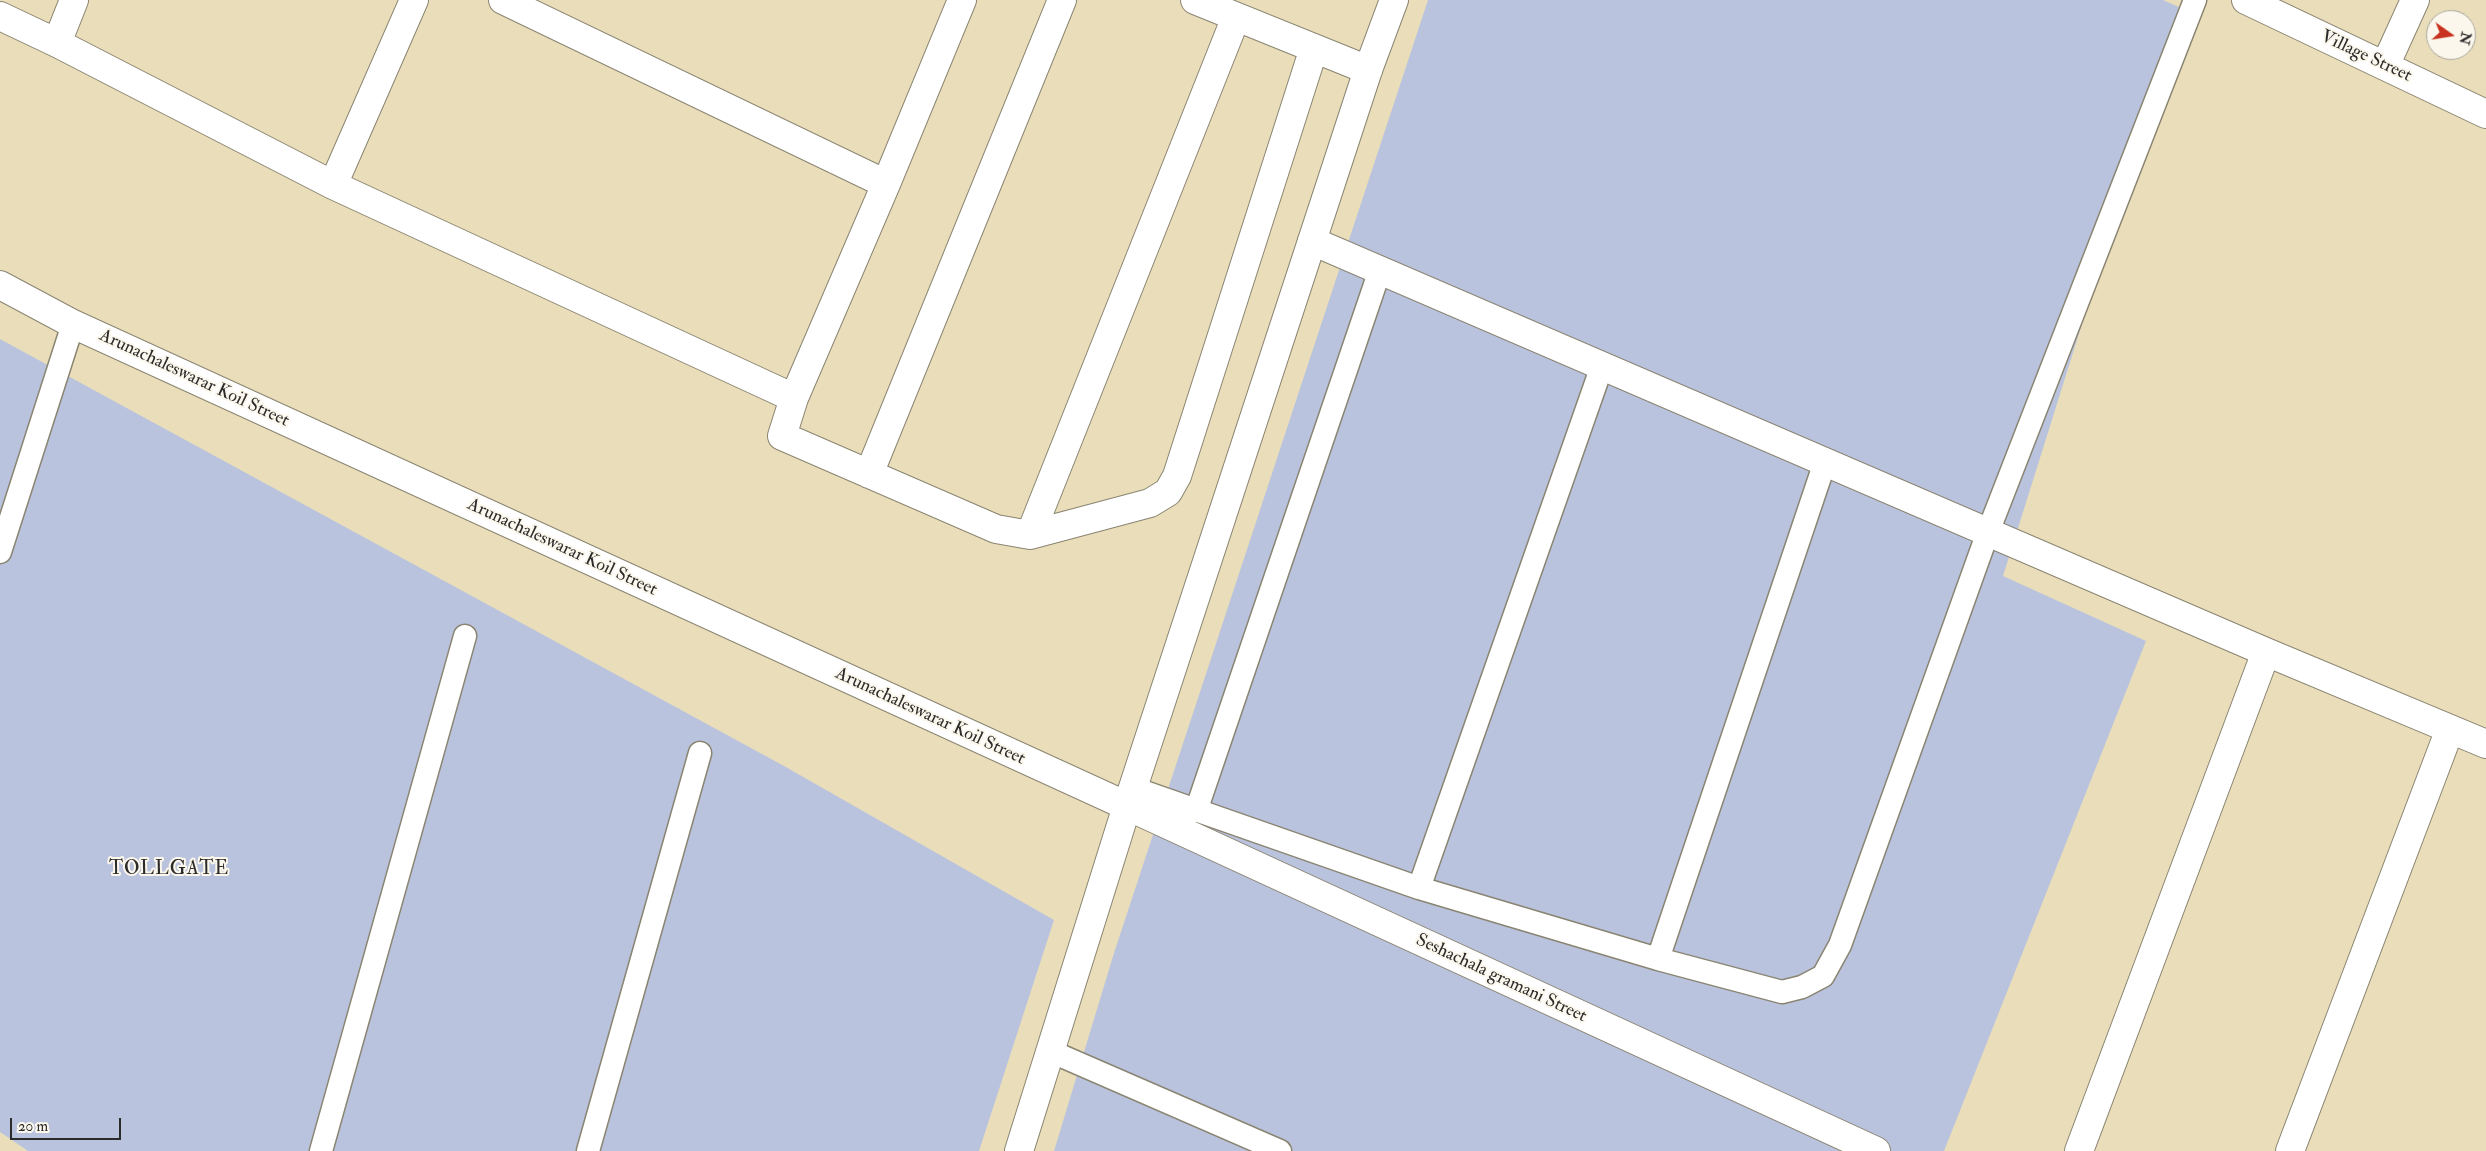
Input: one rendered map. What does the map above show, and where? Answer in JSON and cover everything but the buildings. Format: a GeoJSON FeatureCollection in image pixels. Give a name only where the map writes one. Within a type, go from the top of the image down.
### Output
{"type":"FeatureCollection","features":[{"type":"Feature","properties":{"kind":"street"},"geometry":{"type":"LineString","coordinates":[[57,43],[74,0]]}},
{"type":"Feature","properties":{"kind":"street"},"geometry":{"type":"LineString","coordinates":[[333,185],[414,0]]}},
{"type":"Feature","properties":{"kind":"street"},"geometry":{"type":"LineString","coordinates":[[503,0],[886,184]]}},
{"type":"Feature","properties":{"kind":"street"},"geometry":{"type":"LineString","coordinates":[[962,0],[886,184],[794,398],[782,436],[996,528],[1030,535],[1150,502],[1168,492],[1177,476],[1314,48]]}},
{"type":"Feature","properties":{"kind":"street"},"geometry":{"type":"LineString","coordinates":[[869,474],[1062,0]]}},
{"type":"Feature","properties":{"kind":"street"},"geometry":{"type":"LineString","coordinates":[[1195,0],[1368,70]]}},
{"type":"Feature","properties":{"kind":"street"},"geometry":{"type":"LineString","coordinates":[[1019,1151],[1130,797],[1368,70],[1394,0]]}},
{"type":"Feature","properties":{"kind":"street","name":"Village Street"},"geometry":{"type":"LineString","coordinates":[[2246,0],[2287,9],[2385,66],[2486,114]]}},
{"type":"Feature","properties":{"kind":"street"},"geometry":{"type":"LineString","coordinates":[[2385,66],[2415,0]]}},
{"type":"Feature","properties":{"kind":"street"},"geometry":{"type":"LineString","coordinates":[[0,16],[57,43],[333,185],[794,398]]}},
{"type":"Feature","properties":{"kind":"street"},"geometry":{"type":"LineString","coordinates":[[1030,535],[1236,17]]}},
{"type":"Feature","properties":{"kind":"street"},"geometry":{"type":"LineString","coordinates":[[1312,241],[2266,652],[2486,744]]}},
{"type":"Feature","properties":{"kind":"street","name":"Arunachaleswarar Koil Street"},"geometry":{"type":"LineString","coordinates":[[0,285],[73,324],[1130,797]]}},
{"type":"Feature","properties":{"kind":"street"},"geometry":{"type":"LineString","coordinates":[[2079,1151],[2266,652]]}},
{"type":"Feature","properties":{"kind":"street"},"geometry":{"type":"LineString","coordinates":[[2290,1151],[2450,729]]}},
{"type":"Feature","properties":{"kind":"street","name":"Seshachala gramani Street"},"geometry":{"type":"LineString","coordinates":[[1130,797],[1876,1151]]}},
{"type":"Feature","properties":{"kind":"lane"},"geometry":{"type":"LineString","coordinates":[[1130,797],[1196,811],[1419,888],[1658,959],[1782,992],[1802,987],[1823,976],[1840,945],[1988,532],[2195,0]]}},
{"type":"Feature","properties":{"kind":"lane"},"geometry":{"type":"LineString","coordinates":[[1196,811],[1380,270]]}},
{"type":"Feature","properties":{"kind":"lane"},"geometry":{"type":"LineString","coordinates":[[0,552],[73,324]]}},
{"type":"Feature","properties":{"kind":"lane"},"geometry":{"type":"LineString","coordinates":[[1419,888],[1602,366]]}},
{"type":"Feature","properties":{"kind":"lane"},"geometry":{"type":"LineString","coordinates":[[1658,959],[1825,462]]}},
{"type":"Feature","properties":{"kind":"lane"},"geometry":{"type":"LineString","coordinates":[[321,1151],[465,636]]}},
{"type":"Feature","properties":{"kind":"lane"},"geometry":{"type":"LineString","coordinates":[[588,1151],[700,753]]}},
{"type":"Feature","properties":{"kind":"lane"},"geometry":{"type":"LineString","coordinates":[[1050,1050],[1280,1151]]}},
{"type":"Feature","properties":{"kind":"shaded area"},"geometry":{"type":"Polygon","coordinates":[[[1428,0],[2163,0],[2181,8],[2003,576],[2146,641],[1944,1151],[1054,1151],[1114,953],[1428,0]]]}},
{"type":"Feature","properties":{"kind":"shaded area"},"geometry":{"type":"Polygon","coordinates":[[[0,339],[784,766],[1054,920],[979,1151],[28,1151],[0,1132],[0,339]]]}},
{"type":"Feature","properties":{"kind":"district","name":"TOLLGATE"},"geometry":{"type":"Point","coordinates":[169,870]}}]}
